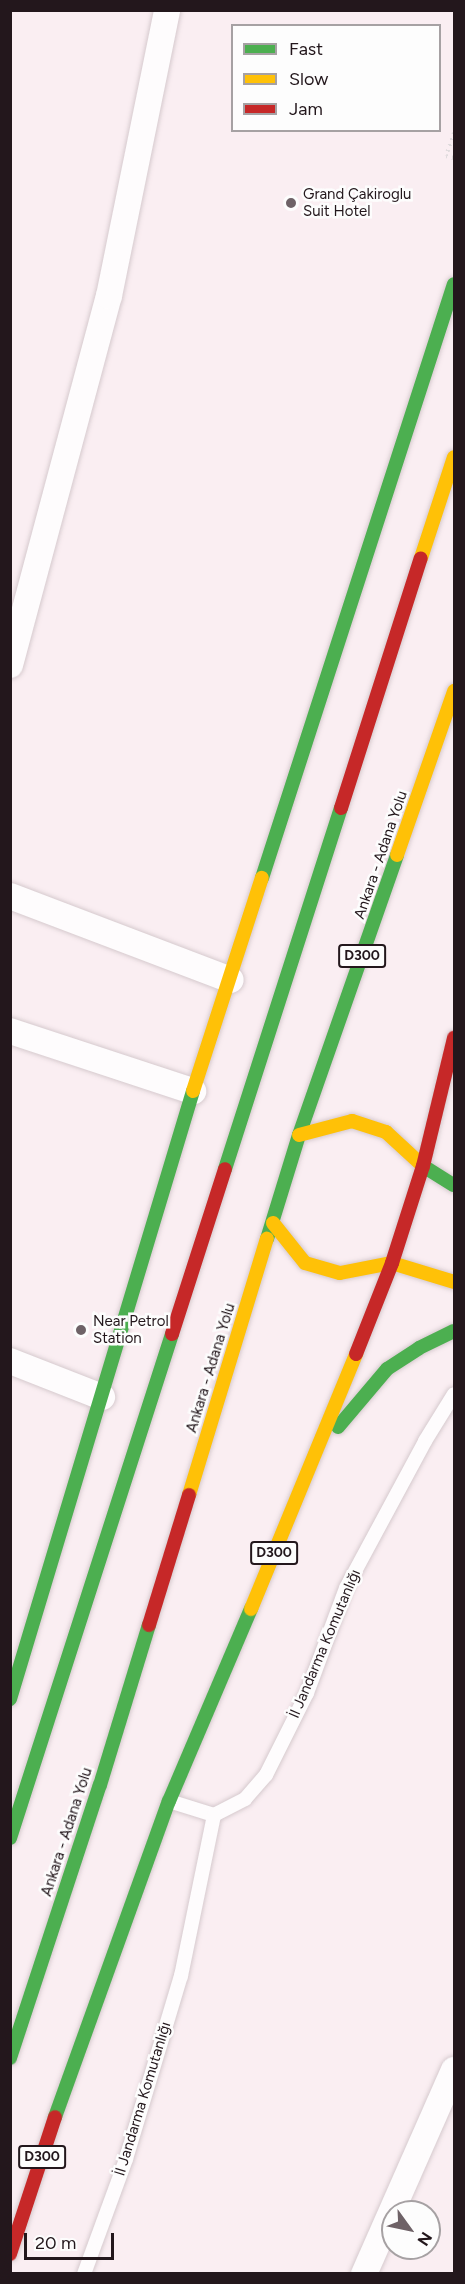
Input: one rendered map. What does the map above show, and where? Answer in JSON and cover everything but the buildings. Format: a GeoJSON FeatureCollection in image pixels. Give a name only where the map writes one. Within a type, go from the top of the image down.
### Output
{"type":"FeatureCollection","features":[{"type":"Feature","properties":{"kind":"main road"},"geometry":{"type":"LineString","coordinates":[[10,1699],[102,1397],[198,1092],[236,981],[454,284]]}},
{"type":"Feature","properties":{"kind":"main road"},"geometry":{"type":"LineString","coordinates":[[10,1838],[239,1105],[454,457]]}},
{"type":"Feature","properties":{"kind":"main road","name":"Ankara - Adana Yolu"},"geometry":{"type":"LineString","coordinates":[[10,2058],[104,1773],[299,1135],[454,691]]}},
{"type":"Feature","properties":{"kind":"main road","name":"D300"},"geometry":{"type":"LineString","coordinates":[[10,2254],[73,2061],[169,1801],[319,1449],[392,1263],[423,1166],[454,1038]]}},
{"type":"Feature","properties":{"kind":"main road"},"geometry":{"type":"LineString","coordinates":[[299,1135],[352,1121],[386,1132],[423,1166],[454,1185]]}},
{"type":"Feature","properties":{"kind":"main road"},"geometry":{"type":"LineString","coordinates":[[273,1223],[305,1263],[340,1273],[392,1263],[454,1282]]}},
{"type":"Feature","properties":{"kind":"main road"},"geometry":{"type":"LineString","coordinates":[[319,1449],[387,1369],[419,1348],[454,1330]]}},
{"type":"Feature","properties":{"kind":"street"},"geometry":{"type":"LineString","coordinates":[[10,664],[109,296],[167,10]]}},
{"type":"Feature","properties":{"kind":"street"},"geometry":{"type":"LineString","coordinates":[[10,896],[236,981]]}},
{"type":"Feature","properties":{"kind":"street"},"geometry":{"type":"LineString","coordinates":[[10,1031],[198,1092]]}},
{"type":"Feature","properties":{"kind":"street"},"geometry":{"type":"LineString","coordinates":[[10,1361],[102,1397]]}},
{"type":"Feature","properties":{"kind":"street"},"geometry":{"type":"LineString","coordinates":[[364,2274],[454,2070]]}},
{"type":"Feature","properties":{"kind":"lane","name":"İl Jandarma Komutanlığı"},"geometry":{"type":"LineString","coordinates":[[84,2274],[126,2159],[181,1976],[213,1815],[245,1799],[266,1775],[307,1693],[346,1588],[425,1441],[454,1394]]}},
{"type":"Feature","properties":{"kind":"lane"},"geometry":{"type":"LineString","coordinates":[[169,1801],[213,1815]]}},
{"type":"Feature","properties":{"kind":"path"},"geometry":{"type":"LineString","coordinates":[[454,133],[446,156],[454,158]]}},
{"type":"Feature","properties":{"kind":"traffic: fast"},"geometry":{"type":"LineString","coordinates":[[262,878],[454,284]]}},
{"type":"Feature","properties":{"kind":"traffic: fast"},"geometry":{"type":"LineString","coordinates":[[225,1169],[341,808]]}},
{"type":"Feature","properties":{"kind":"traffic: fast"},"geometry":{"type":"LineString","coordinates":[[267,1239],[299,1135],[397,855]]}},
{"type":"Feature","properties":{"kind":"traffic: fast"},"geometry":{"type":"LineString","coordinates":[[10,1699],[193,1091]]}},
{"type":"Feature","properties":{"kind":"traffic: fast"},"geometry":{"type":"LineString","coordinates":[[423,1166],[454,1185]]}},
{"type":"Feature","properties":{"kind":"traffic: fast"},"geometry":{"type":"LineString","coordinates":[[338,1427],[387,1369],[419,1348],[454,1331]]}},
{"type":"Feature","properties":{"kind":"traffic: fast"},"geometry":{"type":"LineString","coordinates":[[10,1838],[172,1334]]}},
{"type":"Feature","properties":{"kind":"traffic: fast"},"geometry":{"type":"LineString","coordinates":[[55,2117],[169,1801],[251,1609]]}},
{"type":"Feature","properties":{"kind":"traffic: fast"},"geometry":{"type":"LineString","coordinates":[[10,2058],[100,1785],[149,1625]]}},
{"type":"Feature","properties":{"kind":"traffic: slow"},"geometry":{"type":"LineString","coordinates":[[421,558],[454,457]]}},
{"type":"Feature","properties":{"kind":"traffic: slow"},"geometry":{"type":"LineString","coordinates":[[397,855],[454,691]]}},
{"type":"Feature","properties":{"kind":"traffic: slow"},"geometry":{"type":"LineString","coordinates":[[193,1091],[262,878]]}},
{"type":"Feature","properties":{"kind":"traffic: slow"},"geometry":{"type":"LineString","coordinates":[[299,1135],[352,1121],[386,1132],[423,1166]]}},
{"type":"Feature","properties":{"kind":"traffic: slow"},"geometry":{"type":"LineString","coordinates":[[273,1223],[305,1263],[340,1273],[392,1263]]}},
{"type":"Feature","properties":{"kind":"traffic: slow"},"geometry":{"type":"LineString","coordinates":[[189,1495],[267,1239]]}},
{"type":"Feature","properties":{"kind":"traffic: slow"},"geometry":{"type":"LineString","coordinates":[[392,1263],[454,1282]]}},
{"type":"Feature","properties":{"kind":"traffic: slow"},"geometry":{"type":"LineString","coordinates":[[251,1609],[356,1354]]}},
{"type":"Feature","properties":{"kind":"traffic: jam"},"geometry":{"type":"LineString","coordinates":[[341,808],[421,558]]}},
{"type":"Feature","properties":{"kind":"traffic: jam"},"geometry":{"type":"LineString","coordinates":[[356,1354],[392,1263],[423,1166],[454,1038]]}},
{"type":"Feature","properties":{"kind":"traffic: jam"},"geometry":{"type":"LineString","coordinates":[[172,1334],[225,1169]]}},
{"type":"Feature","properties":{"kind":"traffic: jam"},"geometry":{"type":"LineString","coordinates":[[149,1625],[189,1495]]}},
{"type":"Feature","properties":{"kind":"traffic: jam"},"geometry":{"type":"LineString","coordinates":[[10,2254],[55,2117]]}},
{"type":"Feature","properties":{"kind":"place","name":"Grand Çakiroglu Suit Hotel"},"geometry":{"type":"Point","coordinates":[291,203]}},
{"type":"Feature","properties":{"kind":"place","name":"Near Petrol Station"},"geometry":{"type":"Point","coordinates":[81,1330]}}]}
